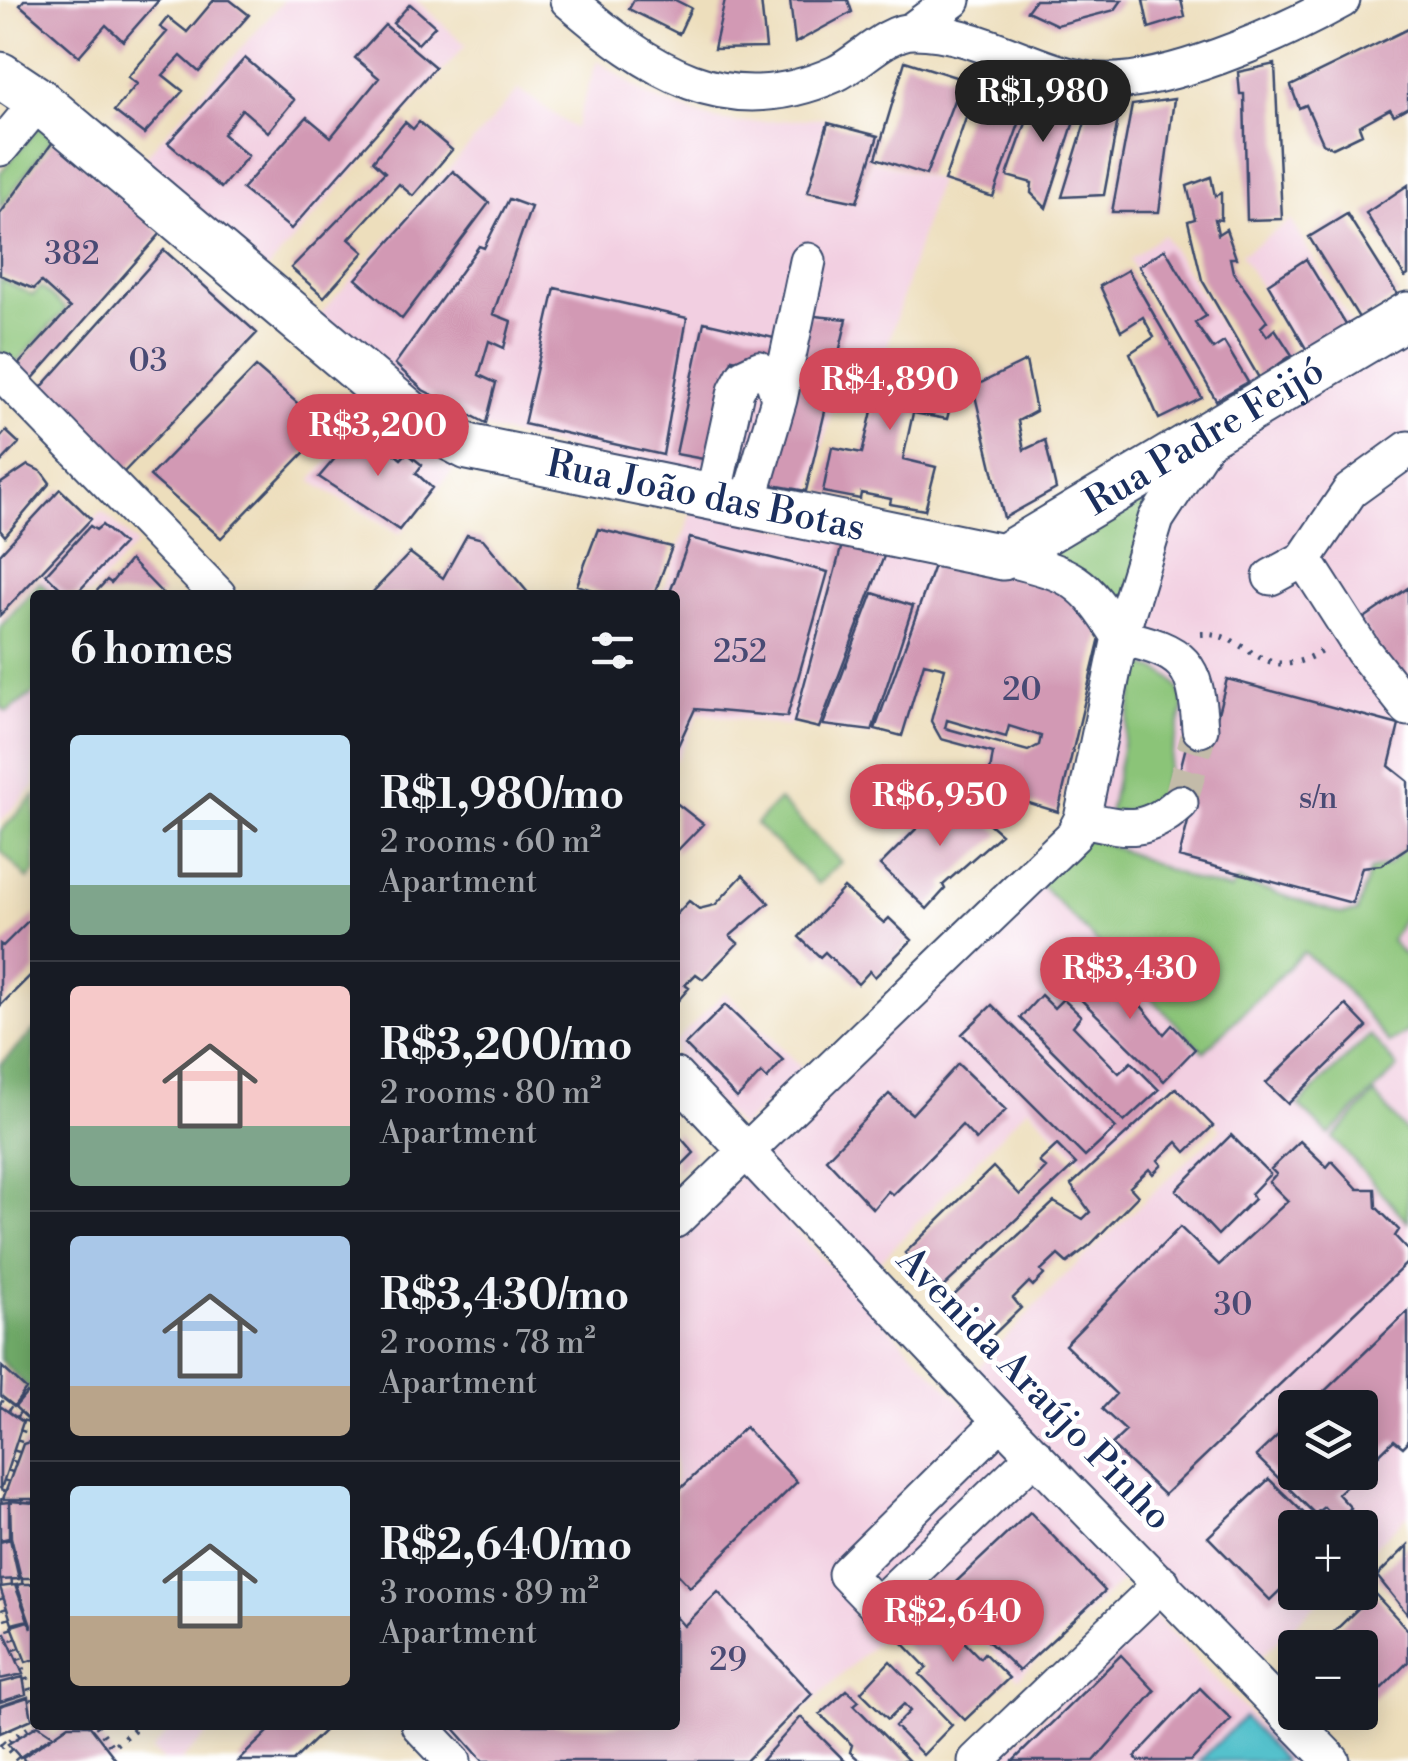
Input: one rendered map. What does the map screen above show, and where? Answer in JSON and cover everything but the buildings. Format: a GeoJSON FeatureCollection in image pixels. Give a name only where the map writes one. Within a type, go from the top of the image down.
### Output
{"type":"FeatureCollection","features":[{"type":"Feature","properties":{"kind":"main road","name":"Rua João das Botas"},"geometry":{"type":"LineString","coordinates":[[0,74],[39,101],[420,422],[468,447],[1003,557]]}},
{"type":"Feature","properties":{"kind":"main road","name":"Rua Padre Feijó"},"geometry":{"type":"LineString","coordinates":[[1003,557],[1408,315]]}},
{"type":"Feature","properties":{"kind":"street"},"geometry":{"type":"LineString","coordinates":[[568,0],[637,57],[671,77],[702,88],[744,93],[796,88],[824,78],[911,31],[954,0]]}},
{"type":"Feature","properties":{"kind":"street"},"geometry":{"type":"LineString","coordinates":[[972,0],[970,26],[987,46]]}},
{"type":"Feature","properties":{"kind":"street"},"geometry":{"type":"LineString","coordinates":[[911,31],[987,46],[1091,80],[1124,78],[1169,69],[1282,33],[1342,0]]}},
{"type":"Feature","properties":{"kind":"street"},"geometry":{"type":"LineString","coordinates":[[0,148],[39,101]]}},
{"type":"Feature","properties":{"kind":"street"},"geometry":{"type":"LineString","coordinates":[[730,500],[779,398],[808,261]]}},
{"type":"Feature","properties":{"kind":"street"},"geometry":{"type":"LineString","coordinates":[[0,371],[213,590]]}},
{"type":"Feature","properties":{"kind":"street"},"geometry":{"type":"LineString","coordinates":[[680,1215],[1072,836],[1082,819],[1120,637],[1156,519],[1213,432]]}},
{"type":"Feature","properties":{"kind":"street"},"geometry":{"type":"LineString","coordinates":[[1271,577],[1304,558],[1350,491],[1408,449]]}},
{"type":"Feature","properties":{"kind":"street"},"geometry":{"type":"LineString","coordinates":[[1003,557],[1067,574],[1086,588],[1120,637],[1163,647],[1182,659],[1193,674],[1200,730]]}},
{"type":"Feature","properties":{"kind":"street"},"geometry":{"type":"LineString","coordinates":[[1304,558],[1350,632],[1408,708]]}},
{"type":"Feature","properties":{"kind":"street"},"geometry":{"type":"LineString","coordinates":[[1082,819],[1142,827],[1155,823],[1180,803]]}},
{"type":"Feature","properties":{"kind":"street","name":"Avenida Araújo Pinho"},"geometry":{"type":"LineString","coordinates":[[680,1081],[1001,1421],[1332,1761]]}},
{"type":"Feature","properties":{"kind":"street"},"geometry":{"type":"LineString","coordinates":[[1001,1421],[846,1574],[877,1606],[1035,1455]]}},
{"type":"Feature","properties":{"kind":"street"},"geometry":{"type":"LineString","coordinates":[[976,1761],[1162,1583]]}},
{"type":"Feature","properties":{"kind":"street"},"geometry":{"type":"LineString","coordinates":[[424,1730],[453,1761]]}},
{"type":"Feature","properties":{"kind":"path"},"geometry":{"type":"LineString","coordinates":[[1163,647],[1186,635],[1215,633],[1249,654],[1282,665],[1306,660],[1350,632]]}},
{"type":"Feature","properties":{"kind":"path"},"geometry":{"type":"LineString","coordinates":[[0,1402],[26,1420],[0,1501],[30,1501]]}},
{"type":"Feature","properties":{"kind":"path"},"geometry":{"type":"LineString","coordinates":[[0,1583],[30,1581]]}},
{"type":"Feature","properties":{"kind":"path"},"geometry":{"type":"LineString","coordinates":[[0,1598],[30,1691]]}},
{"type":"Feature","properties":{"kind":"path"},"geometry":{"type":"LineString","coordinates":[[19,1761],[1,1745],[30,1727]]}},
{"type":"Feature","properties":{"kind":"path"},"geometry":{"type":"LineString","coordinates":[[100,1730],[112,1747],[134,1730]]}},
{"type":"Feature","properties":{"kind":"shaded area"},"geometry":{"type":"Polygon","coordinates":[[[284,0],[416,0],[466,45],[265,272],[135,168],[284,0]]]}},
{"type":"Feature","properties":{"kind":"shaded area"},"geometry":{"type":"Polygon","coordinates":[[[597,60],[650,97],[712,119],[740,123],[827,118],[807,194],[857,203],[872,160],[938,180],[886,351],[847,349],[810,501],[664,473],[438,417],[318,317],[519,89],[575,129],[597,60]]]}},
{"type":"Feature","properties":{"kind":"shaded area"},"geometry":{"type":"Polygon","coordinates":[[[1291,220],[1356,332],[1306,365],[1241,255],[1291,220]]]}},
{"type":"Feature","properties":{"kind":"shaded area"},"geometry":{"type":"Polygon","coordinates":[[[1163,234],[1261,391],[1221,415],[1129,260],[1163,234]]]}},
{"type":"Feature","properties":{"kind":"shaded area"},"geometry":{"type":"Polygon","coordinates":[[[1408,327],[1408,1515],[1378,1544],[1378,1510],[1278,1510],[1278,1610],[1310,1610],[1289,1630],[1278,1630],[1278,1640],[1250,1667],[970,1376],[1060,1280],[1221,1129],[1177,1080],[1086,1164],[1028,1107],[870,1272],[755,1150],[1038,882],[1231,890],[1193,880],[1087,836],[1160,537],[1224,442],[1408,327]]]}},
{"type":"Feature","properties":{"kind":"shaded area"},"geometry":{"type":"Polygon","coordinates":[[[376,407],[461,461],[400,534],[311,481],[376,407]]]}},
{"type":"Feature","properties":{"kind":"shaded area"},"geometry":{"type":"Polygon","coordinates":[[[693,510],[843,541],[794,722],[785,726],[699,713],[680,753],[680,590],[663,590],[693,510]]]}},
{"type":"Feature","properties":{"kind":"shaded area"},"geometry":{"type":"Polygon","coordinates":[[[102,511],[137,544],[94,590],[30,590],[30,790],[0,822],[0,620],[102,511]]]}},
{"type":"Feature","properties":{"kind":"shaded area"},"geometry":{"type":"Polygon","coordinates":[[[886,551],[936,560],[873,736],[819,728],[886,551]]]}},
{"type":"Feature","properties":{"kind":"shaded area"},"geometry":{"type":"Polygon","coordinates":[[[725,992],[802,1068],[740,1128],[680,1067],[680,1037],[725,992]]]}},
{"type":"Feature","properties":{"kind":"shaded area"},"geometry":{"type":"Polygon","coordinates":[[[741,1174],[1128,1575],[1018,1678],[931,1591],[750,1761],[472,1761],[443,1730],[680,1730],[680,1235],[741,1174]]]}},
{"type":"Feature","properties":{"kind":"shaded area"},"geometry":{"type":"Polygon","coordinates":[[[1151,1612],[1295,1761],[997,1761],[1151,1612]]]}},
{"type":"Feature","properties":{"kind":"shaded area"},"geometry":{"type":"Polygon","coordinates":[[[171,1730],[212,1730],[181,1761],[163,1761],[151,1750],[171,1730]]]}},
{"type":"Feature","properties":{"kind":"green space"},"geometry":{"type":"Polygon","coordinates":[[[40,126],[53,137],[0,208],[0,173],[40,126]]]}},
{"type":"Feature","properties":{"kind":"green space"},"geometry":{"type":"Polygon","coordinates":[[[0,279],[33,295],[41,287],[66,309],[14,365],[0,351],[0,279]]]}},
{"type":"Feature","properties":{"kind":"green space"},"geometry":{"type":"Polygon","coordinates":[[[1194,451],[1118,625],[1020,555],[1194,451]]]}},
{"type":"Feature","properties":{"kind":"green space"},"geometry":{"type":"Polygon","coordinates":[[[30,593],[30,696],[7,712],[0,706],[0,627],[30,593]]]}},
{"type":"Feature","properties":{"kind":"green space"},"geometry":{"type":"Polygon","coordinates":[[[1139,664],[1169,677],[1179,689],[1184,706],[1158,806],[1109,814],[1139,664]]]}},
{"type":"Feature","properties":{"kind":"green space"},"geometry":{"type":"Polygon","coordinates":[[[30,800],[28,879],[0,850],[0,832],[30,800]]]}},
{"type":"Feature","properties":{"kind":"green space"},"geometry":{"type":"Polygon","coordinates":[[[779,800],[841,862],[818,884],[756,824],[779,800]]]}},
{"type":"Feature","properties":{"kind":"green space"},"geometry":{"type":"Polygon","coordinates":[[[1087,836],[1193,880],[1231,890],[1237,881],[1341,914],[1357,912],[1370,870],[1388,865],[1408,843],[1408,909],[1391,941],[1408,959],[1408,1031],[1389,1043],[1339,982],[1303,952],[1204,1052],[1038,882],[1087,836]]]}},
{"type":"Feature","properties":{"kind":"green space"},"geometry":{"type":"Polygon","coordinates":[[[30,1034],[30,1390],[0,1360],[0,1065],[30,1034]]]}},
{"type":"Feature","properties":{"kind":"green space"},"geometry":{"type":"Polygon","coordinates":[[[1370,1035],[1398,1068],[1329,1135],[1298,1105],[1370,1035]]]}},
{"type":"Feature","properties":{"kind":"green space"},"geometry":{"type":"Polygon","coordinates":[[[1375,1094],[1408,1134],[1408,1222],[1333,1138],[1375,1094]]]}},
{"type":"Feature","properties":{"kind":"water"},"geometry":{"type":"Polygon","coordinates":[[[1244,1717],[1284,1761],[1199,1761],[1244,1717]]]}},
{"type":"Feature","properties":{"kind":"tunnel"},"geometry":{"type":"LineString","coordinates":[[1180,803],[1200,729]]}}]}
